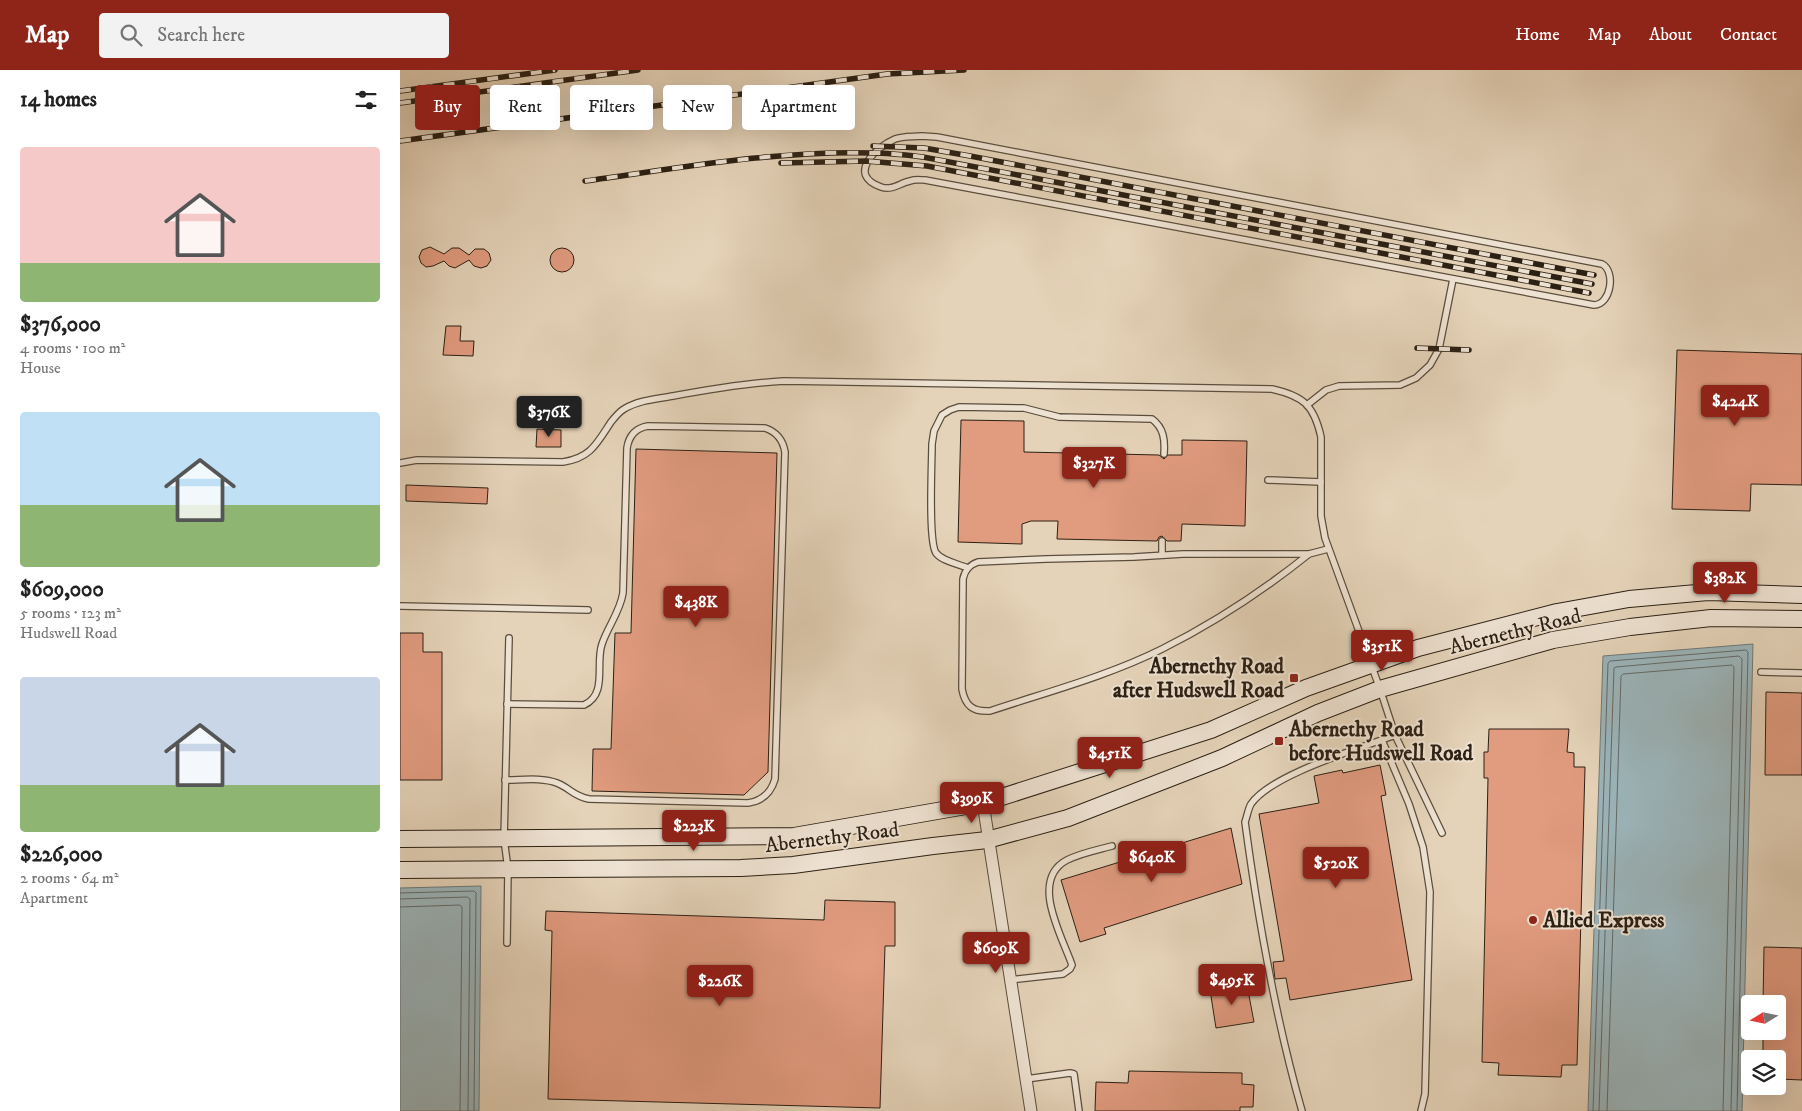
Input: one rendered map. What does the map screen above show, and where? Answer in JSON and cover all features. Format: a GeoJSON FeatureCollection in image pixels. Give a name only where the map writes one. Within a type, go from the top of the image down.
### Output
{"type":"FeatureCollection","features":[{"type":"Feature","properties":{"kind":"main road","name":"Abernethy Road"},"geometry":{"type":"LineString","coordinates":[[400,839],[794,836],[982,804],[1211,730],[1306,688],[1370,664],[1418,648],[1557,612],[1629,599],[1708,592],[1802,595]]}},
{"type":"Feature","properties":{"kind":"main road"},"geometry":{"type":"LineString","coordinates":[[1708,592],[1711,618]]}},
{"type":"Feature","properties":{"kind":"main road","name":"Abernethy Road"},"geometry":{"type":"LineString","coordinates":[[400,870],[741,868],[793,865],[987,840],[1068,818],[1222,758],[1318,713],[1380,689],[1553,640],[1630,627],[1711,618],[1802,620]]}},
{"type":"Feature","properties":{"kind":"street"},"geometry":{"type":"LineString","coordinates":[[982,804],[1030,1108]]}},
{"type":"Feature","properties":{"kind":"lane"},"geometry":{"type":"LineString","coordinates":[[914,137],[937,137],[1602,264],[1610,273],[1607,298],[1598,305],[1453,279],[925,180],[909,181],[886,188],[880,187],[870,181],[866,173],[866,161],[881,146],[894,140],[914,137]]}},
{"type":"Feature","properties":{"kind":"lane"},"geometry":{"type":"LineString","coordinates":[[1308,405],[1326,390],[1339,386],[1400,385],[1416,378],[1430,365],[1439,349],[1453,279]]}},
{"type":"Feature","properties":{"kind":"lane"},"geometry":{"type":"LineString","coordinates":[[400,463],[416,460],[572,461],[586,455],[616,416],[627,407],[670,396],[758,382],[804,381],[1272,389],[1288,392],[1301,398],[1308,405],[1318,424],[1321,437],[1322,527],[1328,549],[1395,735],[1442,833]]}},
{"type":"Feature","properties":{"kind":"lane"},"geometry":{"type":"LineString","coordinates":[[968,568],[942,558],[937,554],[932,538],[932,444],[934,431],[942,415],[950,410],[968,407],[1024,408],[1059,417],[1152,420],[1161,428],[1164,436],[1164,454]]}},
{"type":"Feature","properties":{"kind":"lane"},"geometry":{"type":"LineString","coordinates":[[505,780],[546,780],[557,783],[578,797],[589,799],[748,803],[762,799],[768,794],[773,787],[775,779],[785,452],[781,439],[776,433],[765,428],[726,427],[648,426],[636,430],[628,441],[627,448],[623,593],[619,608],[600,648],[597,693],[590,702],[584,705],[507,704]]}},
{"type":"Feature","properties":{"kind":"lane"},"geometry":{"type":"LineString","coordinates":[[1268,480],[1321,482]]}},
{"type":"Feature","properties":{"kind":"lane"},"geometry":{"type":"LineString","coordinates":[[1162,541],[1162,556]]}},
{"type":"Feature","properties":{"kind":"lane"},"geometry":{"type":"LineString","coordinates":[[1309,554],[1253,595],[1162,649],[1093,677],[990,711],[974,710],[964,698],[962,688],[963,579],[968,568],[978,562],[1183,554],[1309,554],[1328,549]]}},
{"type":"Feature","properties":{"kind":"lane"},"geometry":{"type":"LineString","coordinates":[[400,606],[588,610]]}},
{"type":"Feature","properties":{"kind":"lane"},"geometry":{"type":"LineString","coordinates":[[507,943],[508,869],[504,839],[509,638]]}},
{"type":"Feature","properties":{"kind":"lane"},"geometry":{"type":"LineString","coordinates":[[1761,672],[1802,673]]}},
{"type":"Feature","properties":{"kind":"lane"},"geometry":{"type":"LineString","coordinates":[[1302,1111],[1291,1072],[1276,1001],[1245,822],[1251,804],[1272,785],[1310,767],[1395,735]]}},
{"type":"Feature","properties":{"kind":"lane"},"geometry":{"type":"LineString","coordinates":[[1382,740],[1409,804],[1422,847],[1430,892],[1426,1074],[1425,1094],[1420,1111]]}},
{"type":"Feature","properties":{"kind":"lane"},"geometry":{"type":"LineString","coordinates":[[1010,980],[1063,974],[1070,969],[1072,965],[1052,914],[1049,882],[1056,870],[1066,860],[1112,846]]}},
{"type":"Feature","properties":{"kind":"lane"},"geometry":{"type":"LineString","coordinates":[[1026,1079],[1074,1074],[1079,1111]]}},
{"type":"Feature","properties":{"kind":"water"},"geometry":{"type":"Polygon","coordinates":[[[1753,644],[1745,995],[1741,995],[1741,1040],[1744,1040],[1743,1050],[1741,1050],[1742,1111],[1588,1111],[1603,656],[1753,644]]]}},
{"type":"Feature","properties":{"kind":"water"},"geometry":{"type":"Polygon","coordinates":[[[481,886],[479,1111],[400,1111],[400,888],[481,886]]]}},
{"type":"Feature","properties":{"kind":"building"},"geometry":{"type":"Polygon","coordinates":[[[430,247],[444,254],[452,248],[459,248],[469,255],[475,249],[484,249],[489,253],[491,260],[487,266],[481,268],[474,266],[469,260],[455,268],[449,266],[444,261],[426,267],[421,263],[419,257],[422,250],[430,247]]]}},
{"type":"Feature","properties":{"kind":"building"},"geometry":{"type":"Polygon","coordinates":[[[562,248],[567,249],[573,255],[573,265],[567,271],[562,272],[557,271],[551,265],[550,260],[551,255],[557,249],[562,248]]]}},
{"type":"Feature","properties":{"kind":"building"},"geometry":{"type":"Polygon","coordinates":[[[446,326],[461,326],[460,341],[474,341],[473,356],[443,355],[446,326]]]}},
{"type":"Feature","properties":{"kind":"building"},"geometry":{"type":"Polygon","coordinates":[[[1677,350],[1802,354],[1802,485],[1751,484],[1750,511],[1672,509],[1677,350]]]}},
{"type":"Feature","properties":{"kind":"building"},"geometry":{"type":"Polygon","coordinates":[[[961,420],[1024,421],[1024,452],[1159,455],[1164,459],[1168,455],[1182,455],[1182,440],[1247,441],[1245,526],[1182,524],[1181,541],[1167,541],[1162,536],[1157,541],[1057,539],[1058,521],[1031,521],[1022,524],[1022,544],[958,542],[961,420]]]}},
{"type":"Feature","properties":{"kind":"building"},"geometry":{"type":"Polygon","coordinates":[[[537,429],[561,430],[561,447],[536,447],[537,429]]]}},
{"type":"Feature","properties":{"kind":"building"},"geometry":{"type":"Polygon","coordinates":[[[636,449],[777,453],[768,772],[744,795],[592,791],[593,749],[611,749],[615,633],[631,633],[636,449]]]}},
{"type":"Feature","properties":{"kind":"building"},"geometry":{"type":"Polygon","coordinates":[[[406,485],[488,488],[487,504],[406,501],[406,485]]]}},
{"type":"Feature","properties":{"kind":"building"},"geometry":{"type":"Polygon","coordinates":[[[400,633],[423,633],[423,652],[442,652],[442,780],[400,780],[400,633]]]}},
{"type":"Feature","properties":{"kind":"building"},"geometry":{"type":"Polygon","coordinates":[[[1766,692],[1802,693],[1802,775],[1765,775],[1766,692]]]}},
{"type":"Feature","properties":{"kind":"building","name":"Allied Express"},"geometry":{"type":"Polygon","coordinates":[[[1489,729],[1569,729],[1567,752],[1574,753],[1574,767],[1585,767],[1577,1065],[1562,1065],[1561,1077],[1498,1075],[1499,1063],[1482,1062],[1488,778],[1484,778],[1484,752],[1488,752],[1489,729]]]}},
{"type":"Feature","properties":{"kind":"building"},"geometry":{"type":"Polygon","coordinates":[[[1380,765],[1386,795],[1381,796],[1412,980],[1290,1000],[1286,978],[1275,979],[1273,962],[1284,961],[1259,814],[1319,803],[1314,776],[1342,770],[1343,773],[1380,765]]]}},
{"type":"Feature","properties":{"kind":"building"},"geometry":{"type":"Polygon","coordinates":[[[1231,828],[1242,884],[1104,928],[1106,934],[1080,942],[1061,880],[1231,828]]]}},
{"type":"Feature","properties":{"kind":"building"},"geometry":{"type":"Polygon","coordinates":[[[825,900],[895,902],[895,946],[885,946],[880,1108],[548,1099],[552,931],[545,930],[546,911],[824,920],[825,900]]]}},
{"type":"Feature","properties":{"kind":"building"},"geometry":{"type":"Polygon","coordinates":[[[1764,947],[1802,948],[1802,1080],[1786,1079],[1786,1050],[1763,1050],[1763,1040],[1786,1040],[1786,995],[1763,995],[1764,947]]]}},
{"type":"Feature","properties":{"kind":"building"},"geometry":{"type":"Polygon","coordinates":[[[1247,985],[1254,1022],[1216,1028],[1210,990],[1247,985]]]}},
{"type":"Feature","properties":{"kind":"building"},"geometry":{"type":"Polygon","coordinates":[[[1129,1071],[1242,1073],[1242,1084],[1254,1085],[1253,1107],[1240,1107],[1240,1111],[1095,1111],[1096,1082],[1128,1083],[1129,1071]]]}},
{"type":"Feature","properties":{"kind":"railway"},"geometry":{"type":"LineString","coordinates":[[400,91],[555,70]]}},
{"type":"Feature","properties":{"kind":"railway"},"geometry":{"type":"LineString","coordinates":[[400,103],[638,70]]}},
{"type":"Feature","properties":{"kind":"railway"},"geometry":{"type":"LineString","coordinates":[[400,141],[887,74],[964,70]]}},
{"type":"Feature","properties":{"kind":"railway"},"geometry":{"type":"LineString","coordinates":[[873,146],[924,148],[970,156],[1594,275]]}},
{"type":"Feature","properties":{"kind":"railway"},"geometry":{"type":"LineString","coordinates":[[585,181],[729,161],[801,154],[879,153],[904,155],[923,157],[1592,284]]}},
{"type":"Feature","properties":{"kind":"railway"},"geometry":{"type":"LineString","coordinates":[[781,163],[866,161],[927,166],[1589,293]]}},
{"type":"Feature","properties":{"kind":"railway"},"geometry":{"type":"LineString","coordinates":[[1417,348],[1469,350]]}},
{"type":"Feature","properties":{"kind":"place","name":"Abernethy Road after Hudswell Road"},"geometry":{"type":"Point","coordinates":[1294,678]}},
{"type":"Feature","properties":{"kind":"place","name":"Abernethy Road before Hudswell Road"},"geometry":{"type":"Point","coordinates":[1279,741]}},
{"type":"Feature","properties":{"kind":"place","name":"Allied Express"},"geometry":{"type":"Point","coordinates":[1533,920]}}]}
